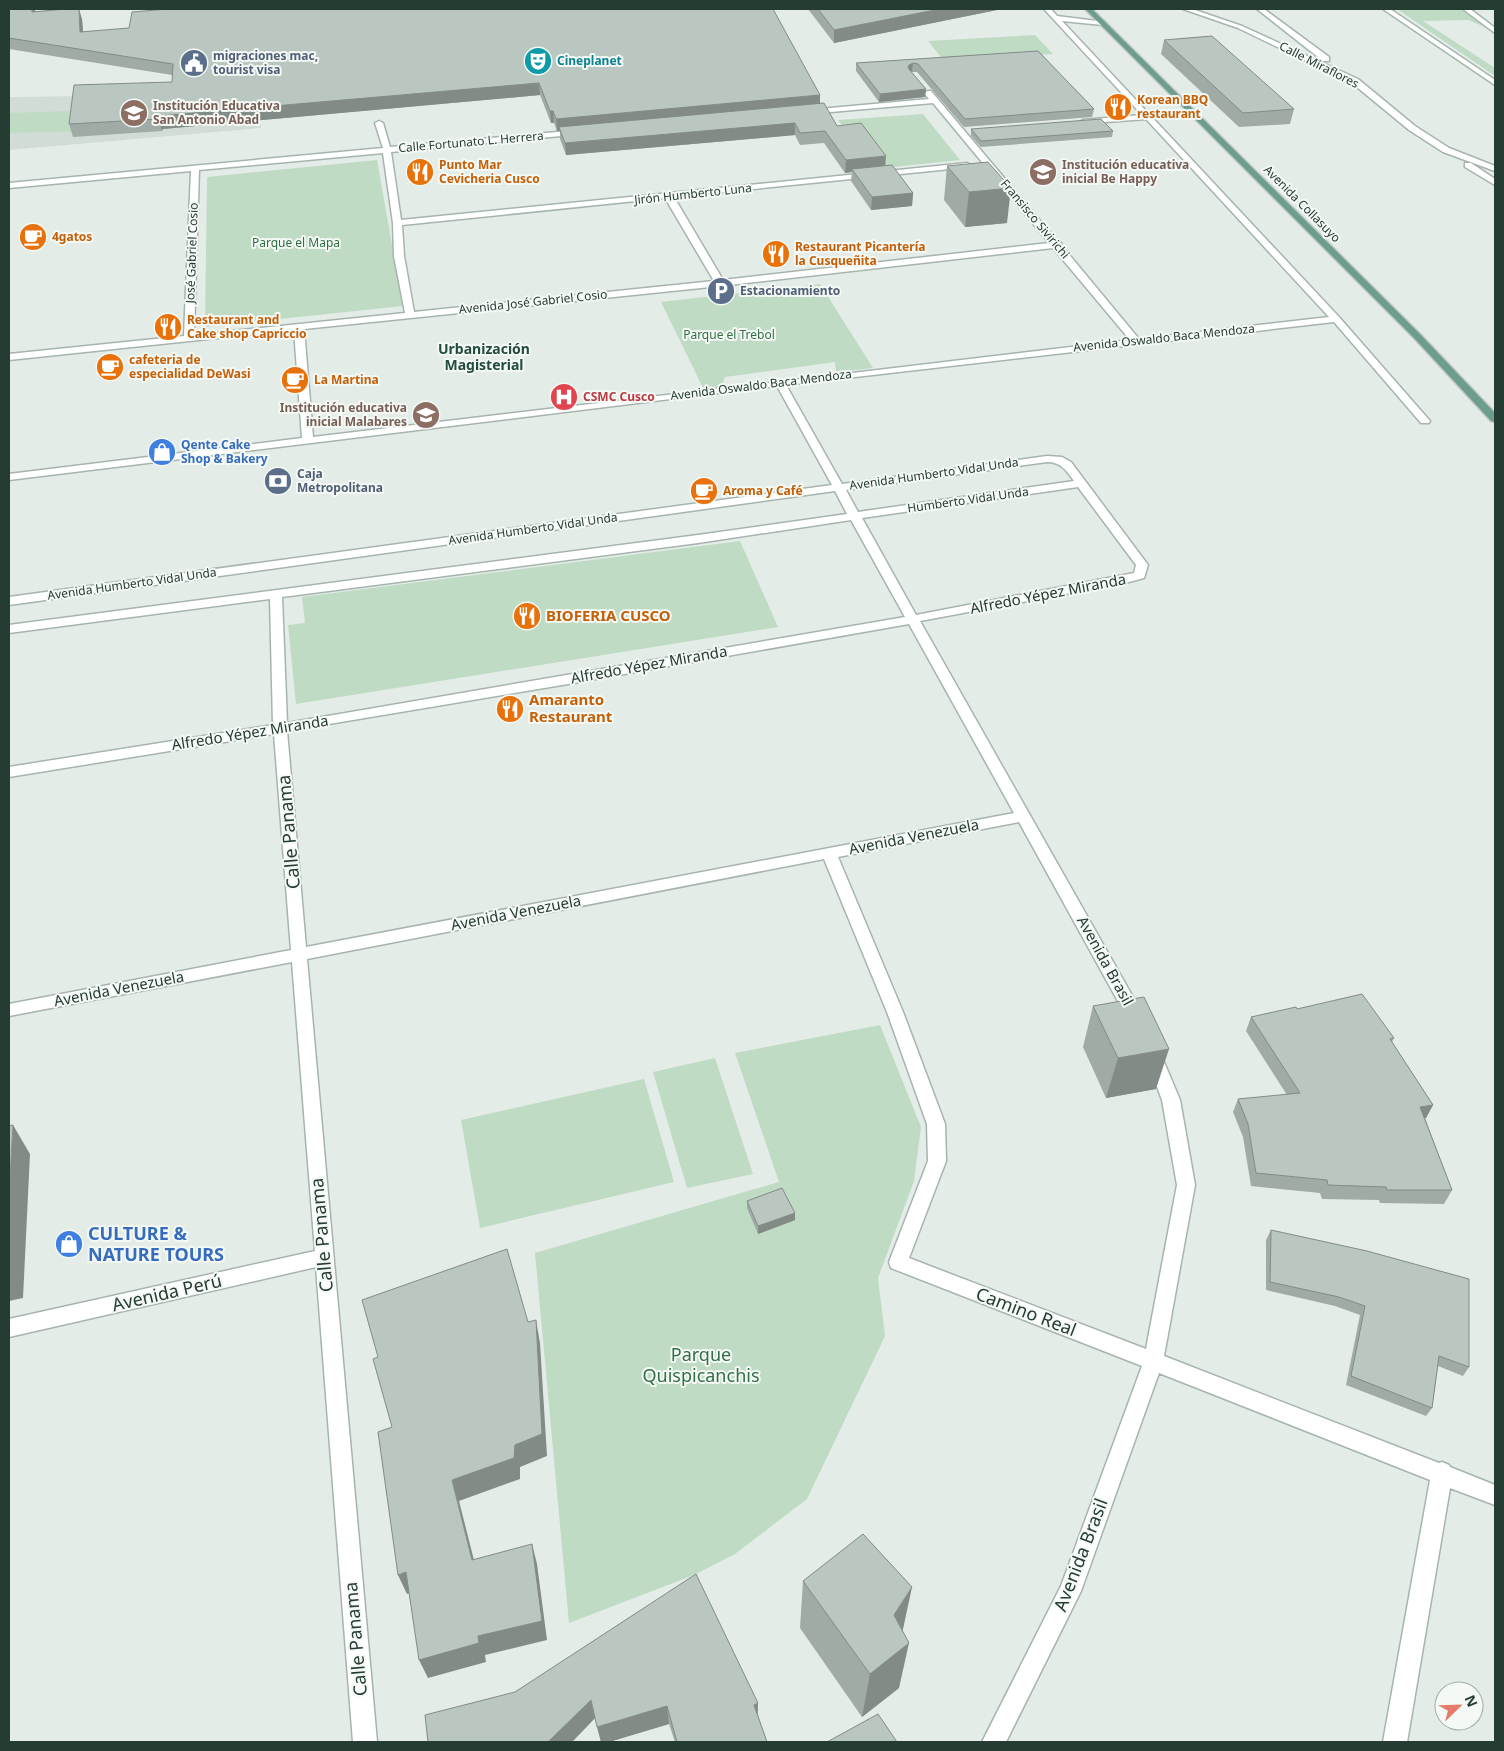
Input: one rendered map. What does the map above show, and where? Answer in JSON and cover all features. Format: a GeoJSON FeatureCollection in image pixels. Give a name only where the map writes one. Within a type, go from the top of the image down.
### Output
{"type":"FeatureCollection","features":[{"type":"Feature","properties":{"kind":"main road","name":"Avenida Collasuyo"},"geometry":{"type":"LineString","coordinates":[[1088,9],[1417,336],[1495,419]]}},
{"type":"Feature","properties":{"kind":"street"},"geometry":{"type":"LineString","coordinates":[[1047,9],[1336,319],[1425,421]]}},
{"type":"Feature","properties":{"kind":"street","name":"Calle Miraflores"},"geometry":{"type":"LineString","coordinates":[[1186,9],[1240,27],[1355,81],[1412,128],[1446,150],[1495,169]]}},
{"type":"Feature","properties":{"kind":"street"},"geometry":{"type":"LineString","coordinates":[[1260,9],[1355,81]]}},
{"type":"Feature","properties":{"kind":"street"},"geometry":{"type":"LineString","coordinates":[[1386,9],[1495,83]]}},
{"type":"Feature","properties":{"kind":"street"},"geometry":{"type":"LineString","coordinates":[[1466,9],[1495,31]]}},
{"type":"Feature","properties":{"kind":"street"},"geometry":{"type":"LineString","coordinates":[[1056,18],[1103,23]]}},
{"type":"Feature","properties":{"kind":"street","name":"Fransisco Sivirichi"},"geometry":{"type":"LineString","coordinates":[[924,88],[1058,245],[1136,341]]}},
{"type":"Feature","properties":{"kind":"street"},"geometry":{"type":"LineString","coordinates":[[795,113],[934,101]]}},
{"type":"Feature","properties":{"kind":"street"},"geometry":{"type":"LineString","coordinates":[[1078,122],[1146,117]]}},
{"type":"Feature","properties":{"kind":"street"},"geometry":{"type":"LineString","coordinates":[[379,123],[387,149],[397,223],[399,256],[410,314]]}},
{"type":"Feature","properties":{"kind":"street"},"geometry":{"type":"LineString","coordinates":[[960,132],[970,131]]}},
{"type":"Feature","properties":{"kind":"street","name":"Calle Fortunato L. Herrera"},"geometry":{"type":"LineString","coordinates":[[9,184],[586,132]]}},
{"type":"Feature","properties":{"kind":"street"},"geometry":{"type":"LineString","coordinates":[[1446,150],[1495,183]]}},
{"type":"Feature","properties":{"kind":"street","name":"Jirón Humberto Luna"},"geometry":{"type":"LineString","coordinates":[[397,223],[669,197],[988,163]]}},
{"type":"Feature","properties":{"kind":"street","name":"José Gabriel Cosio"},"geometry":{"type":"LineString","coordinates":[[189,338],[195,168]]}},
{"type":"Feature","properties":{"kind":"street"},"geometry":{"type":"LineString","coordinates":[[669,197],[720,283]]}},
{"type":"Feature","properties":{"kind":"street","name":"Avenida José Gabriel Cosio"},"geometry":{"type":"LineString","coordinates":[[9,357],[720,283],[1058,245]]}},
{"type":"Feature","properties":{"kind":"street","name":"Avenida Oswaldo Baca Mendoza"},"geometry":{"type":"LineString","coordinates":[[9,477],[780,383],[1336,319]]}},
{"type":"Feature","properties":{"kind":"street"},"geometry":{"type":"LineString","coordinates":[[300,326],[308,441]]}},
{"type":"Feature","properties":{"kind":"street","name":"Avenida Brasil"},"geometry":{"type":"LineString","coordinates":[[780,383],[1024,816],[1146,1038],[1171,1100],[1186,1185],[1153,1362],[1070,1591],[994,1742]]}},
{"type":"Feature","properties":{"kind":"street","name":"Avenida Humberto Vidal Unda"},"geometry":{"type":"LineString","coordinates":[[9,601],[1058,458],[1067,464],[1080,483]]}},
{"type":"Feature","properties":{"kind":"street","name":"Humberto Vidal Unda"},"geometry":{"type":"LineString","coordinates":[[855,517],[1080,483]]}},
{"type":"Feature","properties":{"kind":"street","name":"Alfredo Yépez Miranda"},"geometry":{"type":"LineString","coordinates":[[9,772],[914,620],[1140,575],[1142,565],[1080,483]]}},
{"type":"Feature","properties":{"kind":"street","name":"Avenida Humberto Vidal Unda"},"geometry":{"type":"LineString","coordinates":[[9,629],[855,517]]}},
{"type":"Feature","properties":{"kind":"street","name":"Calle Panama"},"geometry":{"type":"LineString","coordinates":[[276,593],[280,728],[365,1742]]}},
{"type":"Feature","properties":{"kind":"street","name":"Avenida Venezuela"},"geometry":{"type":"LineString","coordinates":[[9,1010],[1024,816]]}},
{"type":"Feature","properties":{"kind":"street","name":"Camino Real"},"geometry":{"type":"LineString","coordinates":[[829,853],[895,1012],[936,1124],[937,1160],[898,1262],[1153,1362]]}},
{"type":"Feature","properties":{"kind":"street","name":"Avenida Perú"},"geometry":{"type":"LineString","coordinates":[[9,1328],[324,1257]]}},
{"type":"Feature","properties":{"kind":"street"},"geometry":{"type":"LineString","coordinates":[[1153,1362],[1442,1472],[1495,1495]]}},
{"type":"Feature","properties":{"kind":"street"},"geometry":{"type":"LineString","coordinates":[[1395,1742],[1442,1472]]}},
{"type":"Feature","properties":{"kind":"shaded area","name":"Institución Educativa San Antonio Abad"},"geometry":{"type":"Polygon","coordinates":[[[256,86],[261,128],[9,150],[9,97],[85,96],[256,86]]]}},
{"type":"Feature","properties":{"kind":"green space"},"geometry":{"type":"Polygon","coordinates":[[[1397,9],[1460,9],[1490,29],[1468,20],[1423,21],[1495,68],[1495,76],[1397,9]]]}},
{"type":"Feature","properties":{"kind":"green space"},"geometry":{"type":"Polygon","coordinates":[[[1035,35],[1053,54],[944,61],[928,41],[1035,35]]]}},
{"type":"Feature","properties":{"kind":"green space"},"geometry":{"type":"Polygon","coordinates":[[[95,110],[83,131],[9,133],[9,116],[11,113],[95,110]]]}},
{"type":"Feature","properties":{"kind":"green space"},"geometry":{"type":"Polygon","coordinates":[[[923,114],[960,160],[874,169],[838,120],[923,114]]]}},
{"type":"Feature","properties":{"kind":"green space","name":"Parque el Mapa"},"geometry":{"type":"Polygon","coordinates":[[[377,160],[403,306],[205,327],[207,177],[377,160]]]}},
{"type":"Feature","properties":{"kind":"green space","name":"Parque el Trebol"},"geometry":{"type":"Polygon","coordinates":[[[820,284],[873,368],[836,372],[835,362],[725,377],[721,387],[704,390],[661,302],[820,284]]]}},
{"type":"Feature","properties":{"kind":"green space"},"geometry":{"type":"Polygon","coordinates":[[[740,541],[778,627],[296,704],[288,625],[305,623],[302,597],[740,541]]]}},
{"type":"Feature","properties":{"kind":"green space","name":"Parque Quispicanchis"},"geometry":{"type":"Polygon","coordinates":[[[880,1025],[921,1127],[914,1181],[878,1278],[885,1336],[807,1499],[735,1554],[694,1575],[569,1623],[535,1253],[779,1182],[735,1053],[880,1025]]]}},
{"type":"Feature","properties":{"kind":"green space"},"geometry":{"type":"Polygon","coordinates":[[[715,1058],[753,1174],[687,1188],[653,1072],[715,1058]]]}},
{"type":"Feature","properties":{"kind":"green space"},"geometry":{"type":"Polygon","coordinates":[[[644,1079],[674,1182],[480,1228],[461,1120],[644,1079]]]}},
{"type":"Feature","properties":{"kind":"building"},"geometry":{"type":"Polygon","coordinates":[[[9,9],[32,9],[32,12],[79,9],[80,32],[129,28],[132,12],[168,9],[773,9],[820,95],[556,119],[553,111],[550,111],[539,83],[159,116],[159,119],[69,124],[74,85],[172,82],[173,64],[9,38],[9,9]]]}},
{"type":"Feature","properties":{"kind":"building"},"geometry":{"type":"Polygon","coordinates":[[[818,9],[940,9],[834,30],[818,9]]]}},
{"type":"Feature","properties":{"kind":"building"},"geometry":{"type":"Polygon","coordinates":[[[1212,36],[1294,109],[1243,113],[1164,40],[1212,36]]]}},
{"type":"Feature","properties":{"kind":"building"},"geometry":{"type":"Polygon","coordinates":[[[1038,51],[1094,109],[965,119],[918,64],[913,63],[908,68],[926,89],[880,94],[856,63],[1038,51]]]}},
{"type":"Feature","properties":{"kind":"building"},"geometry":{"type":"Polygon","coordinates":[[[824,103],[837,126],[861,123],[886,156],[846,160],[825,131],[800,133],[795,123],[565,143],[559,127],[824,103]]]}},
{"type":"Feature","properties":{"kind":"building"},"geometry":{"type":"Polygon","coordinates":[[[1101,119],[1113,131],[981,141],[971,129],[1101,119]]]}},
{"type":"Feature","properties":{"kind":"building"},"geometry":{"type":"Polygon","coordinates":[[[988,162],[1011,188],[969,192],[947,166],[988,162]]]}},
{"type":"Feature","properties":{"kind":"building"},"geometry":{"type":"Polygon","coordinates":[[[892,165],[913,193],[872,197],[852,169],[892,165]]]}},
{"type":"Feature","properties":{"kind":"building"},"geometry":{"type":"Polygon","coordinates":[[[1362,994],[1394,1038],[1390,1039],[1433,1105],[1420,1107],[1452,1190],[1387,1190],[1386,1187],[1328,1185],[1327,1180],[1256,1173],[1248,1124],[1238,1099],[1300,1093],[1251,1017],[1362,994]]]}},
{"type":"Feature","properties":{"kind":"building"},"geometry":{"type":"Polygon","coordinates":[[[1144,997],[1169,1049],[1118,1058],[1093,1006],[1144,997]]]}},
{"type":"Feature","properties":{"kind":"building"},"geometry":{"type":"Polygon","coordinates":[[[13,1125],[9,1195],[9,1126],[13,1125]]]}},
{"type":"Feature","properties":{"kind":"building"},"geometry":{"type":"Polygon","coordinates":[[[782,1188],[795,1213],[758,1226],[747,1201],[782,1188]]]}},
{"type":"Feature","properties":{"kind":"building"},"geometry":{"type":"Polygon","coordinates":[[[1271,1230],[1367,1251],[1469,1279],[1469,1367],[1439,1356],[1432,1408],[1351,1376],[1365,1306],[1339,1297],[1270,1282],[1271,1230]]]}},
{"type":"Feature","properties":{"kind":"building"},"geometry":{"type":"Polygon","coordinates":[[[507,1249],[528,1322],[536,1320],[542,1434],[515,1445],[514,1458],[452,1480],[472,1560],[532,1544],[542,1621],[478,1636],[479,1643],[419,1660],[406,1572],[398,1575],[378,1432],[392,1427],[373,1359],[378,1357],[362,1300],[507,1249]]]}},
{"type":"Feature","properties":{"kind":"building"},"geometry":{"type":"Polygon","coordinates":[[[863,1534],[912,1587],[894,1615],[909,1643],[870,1674],[803,1581],[863,1534]]]}},
{"type":"Feature","properties":{"kind":"building"},"geometry":{"type":"Polygon","coordinates":[[[696,1574],[758,1703],[754,1705],[767,1742],[677,1742],[667,1706],[597,1727],[591,1700],[548,1742],[428,1742],[425,1715],[515,1692],[696,1574]]]}},
{"type":"Feature","properties":{"kind":"building"},"geometry":{"type":"Polygon","coordinates":[[[878,1714],[897,1742],[827,1742],[878,1714]]]}},
{"type":"Feature","properties":{"kind":"place","name":"Cineplanet"},"geometry":{"type":"Point","coordinates":[538,61]}},
{"type":"Feature","properties":{"kind":"place","name":"migraciones mac, tourist visa"},"geometry":{"type":"Point","coordinates":[194,63]}},
{"type":"Feature","properties":{"kind":"place","name":"Korean BBQ restaurant"},"geometry":{"type":"Point","coordinates":[1118,107]}},
{"type":"Feature","properties":{"kind":"place","name":"Institución Educativa San Antonio Abad"},"geometry":{"type":"Point","coordinates":[134,113]}},
{"type":"Feature","properties":{"kind":"place","name":"Punto Mar Cevicheria Cusco"},"geometry":{"type":"Point","coordinates":[420,172]}},
{"type":"Feature","properties":{"kind":"place","name":"Institución educativa inicial Be Happy"},"geometry":{"type":"Point","coordinates":[1043,172]}},
{"type":"Feature","properties":{"kind":"place","name":"4gatos"},"geometry":{"type":"Point","coordinates":[33,237]}},
{"type":"Feature","properties":{"kind":"place","name":"Restaurant Picantería la Cusqueñita"},"geometry":{"type":"Point","coordinates":[776,254]}},
{"type":"Feature","properties":{"kind":"place","name":"Estacionamiento"},"geometry":{"type":"Point","coordinates":[721,291]}},
{"type":"Feature","properties":{"kind":"place","name":"Restaurant and Cake shop Capriccio"},"geometry":{"type":"Point","coordinates":[168,327]}},
{"type":"Feature","properties":{"kind":"place","name":"cafeteria de especialidad DeWasi"},"geometry":{"type":"Point","coordinates":[110,367]}},
{"type":"Feature","properties":{"kind":"place","name":"La Martina"},"geometry":{"type":"Point","coordinates":[295,380]}},
{"type":"Feature","properties":{"kind":"place","name":"CSMC Cusco"},"geometry":{"type":"Point","coordinates":[564,397]}},
{"type":"Feature","properties":{"kind":"place","name":"Institución educativa inicial Malabares"},"geometry":{"type":"Point","coordinates":[426,415]}},
{"type":"Feature","properties":{"kind":"place","name":"Qente Cake Shop & Bakery"},"geometry":{"type":"Point","coordinates":[162,452]}},
{"type":"Feature","properties":{"kind":"place","name":"Caja Metropolitana"},"geometry":{"type":"Point","coordinates":[278,481]}},
{"type":"Feature","properties":{"kind":"place","name":"Aroma y Café"},"geometry":{"type":"Point","coordinates":[704,491]}},
{"type":"Feature","properties":{"kind":"place","name":"BIOFERIA CUSCO"},"geometry":{"type":"Point","coordinates":[527,616]}},
{"type":"Feature","properties":{"kind":"place","name":"Amaranto Restaurant"},"geometry":{"type":"Point","coordinates":[510,709]}},
{"type":"Feature","properties":{"kind":"place","name":"CULTURE & NATURE TOURS"},"geometry":{"type":"Point","coordinates":[69,1244]}},
{"type":"Feature","properties":{"kind":"district","name":"Urbanización Magisterial"},"geometry":{"type":"Point","coordinates":[484,358]}}]}
